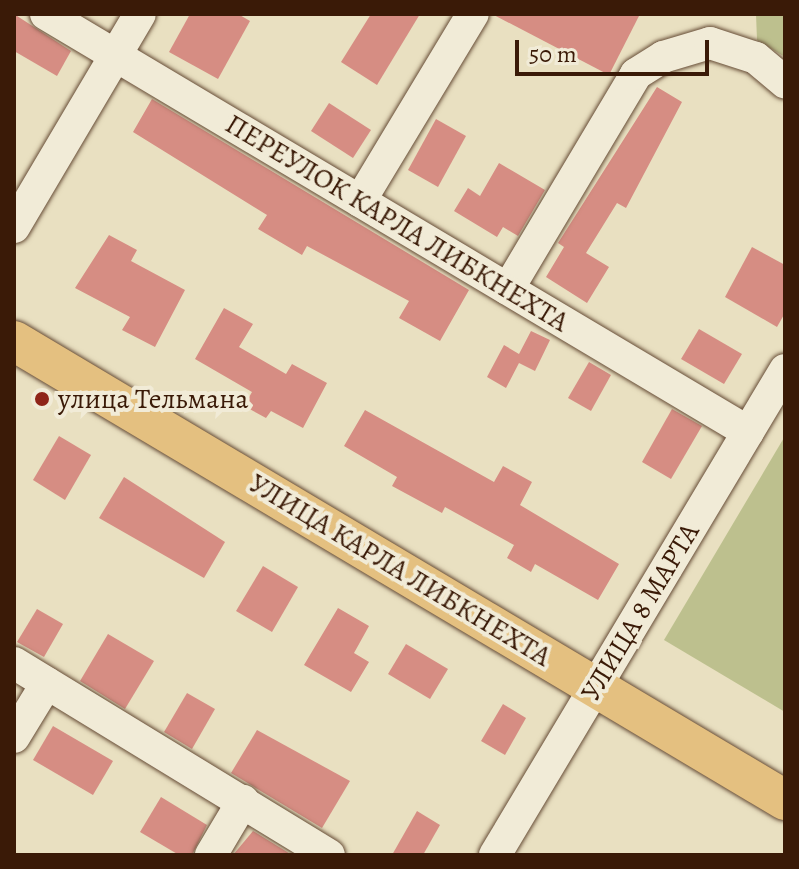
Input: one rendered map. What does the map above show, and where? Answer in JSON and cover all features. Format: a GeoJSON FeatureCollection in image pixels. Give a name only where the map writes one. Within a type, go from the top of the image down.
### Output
{"type":"FeatureCollection","features":[{"type":"Feature","properties":{"kind":"main road","name":"УЛИЦА КАРЛА ЛИБКНЕХТА"},"geometry":{"type":"LineString","coordinates":[[14,341],[785,800]]}},
{"type":"Feature","properties":{"kind":"street","name":"ПЕРЕУЛОК КАРЛА ЛИБКНЕХТА"},"geometry":{"type":"LineString","coordinates":[[46,14],[748,432]]}},
{"type":"Feature","properties":{"kind":"street"},"geometry":{"type":"LineString","coordinates":[[14,227],[140,14]]}},
{"type":"Feature","properties":{"kind":"street"},"geometry":{"type":"LineString","coordinates":[[360,201],[473,14]]}},
{"type":"Feature","properties":{"kind":"street"},"geometry":{"type":"LineString","coordinates":[[508,289],[636,74],[663,57],[710,43],[756,58],[785,82]]}},
{"type":"Feature","properties":{"kind":"street","name":"УЛИЦА 8 МАРТА"},"geometry":{"type":"LineString","coordinates":[[495,855],[785,370]]}},
{"type":"Feature","properties":{"kind":"street"},"geometry":{"type":"LineString","coordinates":[[14,663],[329,855]]}},
{"type":"Feature","properties":{"kind":"street"},"geometry":{"type":"LineString","coordinates":[[14,737],[47,683]]}},
{"type":"Feature","properties":{"kind":"street"},"geometry":{"type":"LineString","coordinates":[[211,855],[243,801]]}},
{"type":"Feature","properties":{"kind":"green space"},"geometry":{"type":"Polygon","coordinates":[[[756,14],[785,14],[785,57],[757,40],[756,14]]]}},
{"type":"Feature","properties":{"kind":"green space"},"geometry":{"type":"Polygon","coordinates":[[[785,436],[785,712],[664,640],[785,436]]]}},
{"type":"Feature","properties":{"kind":"building"},"geometry":{"type":"Polygon","coordinates":[[[14,14],[71,51],[57,76],[14,51],[14,14]]]}},
{"type":"Feature","properties":{"kind":"building"},"geometry":{"type":"Polygon","coordinates":[[[190,14],[238,14],[250,21],[218,79],[169,52],[190,14]]]}},
{"type":"Feature","properties":{"kind":"building"},"geometry":{"type":"Polygon","coordinates":[[[371,14],[420,14],[377,85],[341,62],[371,14]]]}},
{"type":"Feature","properties":{"kind":"building"},"geometry":{"type":"Polygon","coordinates":[[[492,14],[640,14],[609,75],[492,14]]]}},
{"type":"Feature","properties":{"kind":"building"},"geometry":{"type":"Polygon","coordinates":[[[657,87],[682,102],[626,208],[617,203],[586,253],[609,267],[587,303],[546,277],[564,247],[558,243],[657,87]]]}},
{"type":"Feature","properties":{"kind":"building"},"geometry":{"type":"Polygon","coordinates":[[[152,99],[469,290],[440,341],[399,318],[409,301],[307,246],[302,255],[258,229],[267,215],[133,132],[152,99]]]}},
{"type":"Feature","properties":{"kind":"building"},"geometry":{"type":"Polygon","coordinates":[[[329,103],[371,130],[353,158],[311,131],[329,103]]]}},
{"type":"Feature","properties":{"kind":"building"},"geometry":{"type":"Polygon","coordinates":[[[436,119],[466,136],[438,187],[408,170],[436,119]]]}},
{"type":"Feature","properties":{"kind":"building"},"geometry":{"type":"Polygon","coordinates":[[[499,163],[545,190],[518,236],[503,227],[497,237],[454,211],[468,188],[480,196],[499,163]]]}},
{"type":"Feature","properties":{"kind":"building"},"geometry":{"type":"Polygon","coordinates":[[[109,235],[137,250],[131,261],[185,290],[155,347],[122,330],[130,317],[75,288],[109,235]]]}},
{"type":"Feature","properties":{"kind":"building"},"geometry":{"type":"Polygon","coordinates":[[[752,247],[785,265],[785,313],[777,327],[725,297],[752,247]]]}},
{"type":"Feature","properties":{"kind":"building"},"geometry":{"type":"Polygon","coordinates":[[[224,308],[253,324],[239,347],[286,374],[292,364],[327,383],[303,428],[271,411],[266,418],[244,406],[252,392],[195,359],[224,308]]]}},
{"type":"Feature","properties":{"kind":"building"},"geometry":{"type":"Polygon","coordinates":[[[699,329],[742,354],[724,384],[681,359],[699,329]]]}},
{"type":"Feature","properties":{"kind":"building"},"geometry":{"type":"Polygon","coordinates":[[[531,331],[550,340],[535,371],[519,363],[506,388],[487,377],[504,345],[519,354],[531,331]]]}},
{"type":"Feature","properties":{"kind":"building"},"geometry":{"type":"Polygon","coordinates":[[[589,362],[611,375],[591,411],[568,398],[589,362]]]}},
{"type":"Feature","properties":{"kind":"building"},"geometry":{"type":"Polygon","coordinates":[[[672,409],[702,426],[671,479],[642,462],[672,409]]]}},
{"type":"Feature","properties":{"kind":"building"},"geometry":{"type":"Polygon","coordinates":[[[365,410],[494,482],[503,466],[532,482],[520,505],[619,564],[598,600],[535,564],[531,572],[507,558],[514,545],[445,507],[442,513],[392,486],[397,477],[344,446],[365,410]]]}},
{"type":"Feature","properties":{"kind":"building"},"geometry":{"type":"Polygon","coordinates":[[[59,436],[91,455],[65,500],[33,480],[59,436]]]}},
{"type":"Feature","properties":{"kind":"building"},"geometry":{"type":"Polygon","coordinates":[[[124,477],[225,542],[204,578],[99,518],[124,477]]]}},
{"type":"Feature","properties":{"kind":"building"},"geometry":{"type":"Polygon","coordinates":[[[263,566],[298,587],[272,632],[236,611],[263,566]]]}},
{"type":"Feature","properties":{"kind":"building"},"geometry":{"type":"Polygon","coordinates":[[[338,608],[369,626],[354,653],[369,662],[351,692],[304,665],[338,608]]]}},
{"type":"Feature","properties":{"kind":"building"},"geometry":{"type":"Polygon","coordinates":[[[37,609],[63,624],[44,657],[17,642],[37,609]]]}},
{"type":"Feature","properties":{"kind":"building"},"geometry":{"type":"Polygon","coordinates":[[[108,634],[154,661],[125,709],[80,681],[108,634]]]}},
{"type":"Feature","properties":{"kind":"building"},"geometry":{"type":"Polygon","coordinates":[[[406,644],[448,669],[430,699],[388,674],[406,644]]]}},
{"type":"Feature","properties":{"kind":"building"},"geometry":{"type":"Polygon","coordinates":[[[187,693],[215,709],[192,749],[164,732],[187,693]]]}},
{"type":"Feature","properties":{"kind":"building"},"geometry":{"type":"Polygon","coordinates":[[[503,704],[526,718],[505,755],[481,741],[503,704]]]}},
{"type":"Feature","properties":{"kind":"building"},"geometry":{"type":"Polygon","coordinates":[[[53,726],[113,761],[93,795],[33,760],[53,726]]]}},
{"type":"Feature","properties":{"kind":"building"},"geometry":{"type":"Polygon","coordinates":[[[257,730],[350,781],[322,828],[231,773],[257,730]]]}},
{"type":"Feature","properties":{"kind":"building"},"geometry":{"type":"Polygon","coordinates":[[[161,797],[207,825],[192,855],[179,855],[140,832],[161,797]]]}},
{"type":"Feature","properties":{"kind":"building"},"geometry":{"type":"Polygon","coordinates":[[[417,811],[440,825],[423,855],[392,855],[417,811]]]}},
{"type":"Feature","properties":{"kind":"building"},"geometry":{"type":"Polygon","coordinates":[[[253,831],[292,855],[233,855],[253,831]]]}},
{"type":"Feature","properties":{"kind":"place","name":"улица Тельмана"},"geometry":{"type":"Point","coordinates":[42,399]}}]}
